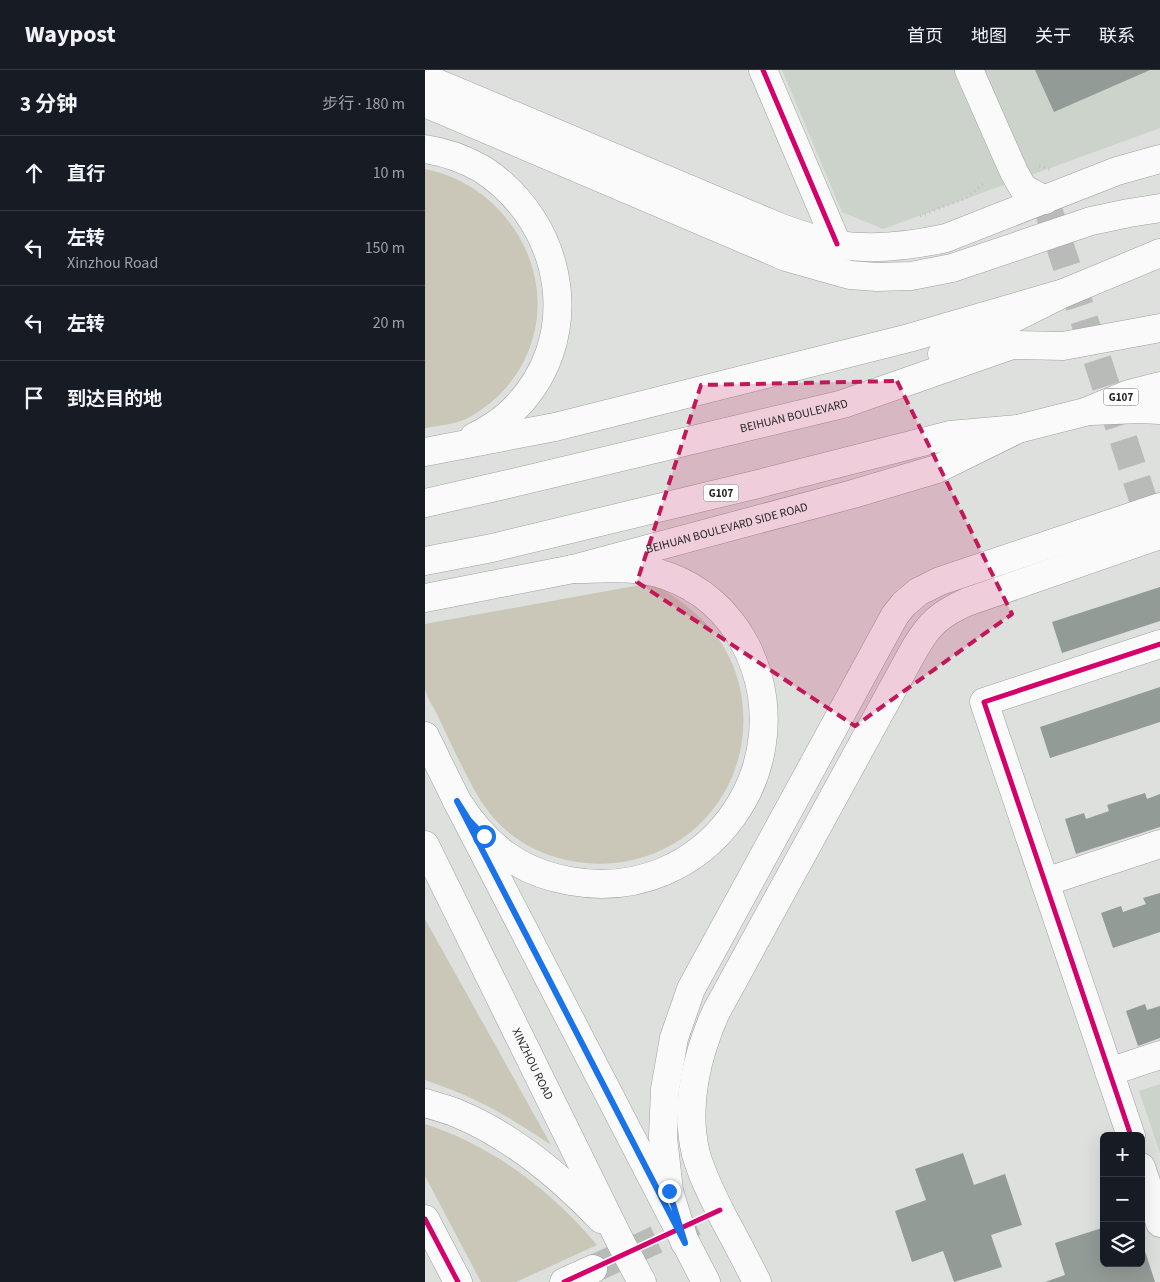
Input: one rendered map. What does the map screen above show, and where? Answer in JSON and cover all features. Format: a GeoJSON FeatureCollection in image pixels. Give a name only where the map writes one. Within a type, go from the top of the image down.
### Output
{"type":"FeatureCollection","features":[{"type":"Feature","properties":{"kind":"main road"},"geometry":{"type":"LineString","coordinates":[[763,70],[837,244]]}},
{"type":"Feature","properties":{"kind":"main road"},"geometry":{"type":"LineString","coordinates":[[969,70],[1014,172],[1023,188],[1045,200]]}},
{"type":"Feature","properties":{"kind":"main road"},"geometry":{"type":"LineString","coordinates":[[425,78],[779,227],[837,244],[865,248],[895,247],[946,238],[1117,171],[1160,159]]}},
{"type":"Feature","properties":{"kind":"main road"},"geometry":{"type":"LineString","coordinates":[[425,103],[786,258],[850,274],[877,277],[911,276],[952,268],[1091,221],[1160,208]]}},
{"type":"Feature","properties":{"kind":"main road"},"geometry":{"type":"LineString","coordinates":[[425,148],[440,151],[481,169],[515,197],[541,233],[555,275],[558,298],[553,341],[536,381],[524,398],[491,428],[452,447]]}},
{"type":"Feature","properties":{"kind":"main road"},"geometry":{"type":"LineString","coordinates":[[843,404],[1064,294],[1160,253]]}},
{"type":"Feature","properties":{"kind":"main road"},"geometry":{"type":"LineString","coordinates":[[425,452],[555,427],[909,338],[1064,294]]}},
{"type":"Feature","properties":{"kind":"main road","name":"BEIHUAN BOULEVARD"},"geometry":{"type":"LineString","coordinates":[[425,503],[843,404],[1012,345],[1063,346],[1160,328]]}},
{"type":"Feature","properties":{"kind":"main road","name":"G107"},"geometry":{"type":"LineString","coordinates":[[425,562],[501,546],[762,483],[950,435],[1018,429],[1085,412],[1129,394],[1160,386]]}},
{"type":"Feature","properties":{"kind":"main road"},"geometry":{"type":"LineString","coordinates":[[1085,412],[1140,409],[1160,410]]}},
{"type":"Feature","properties":{"kind":"main road","name":"BEIHUAN BOULEVARD SIDE ROAD"},"geometry":{"type":"LineString","coordinates":[[425,598],[573,570],[853,494],[937,469],[1018,429]]}},
{"type":"Feature","properties":{"kind":"main road"},"geometry":{"type":"LineString","coordinates":[[685,1243],[669,1191],[663,1137],[665,1089],[673,1038],[691,989],[895,616],[904,604],[918,592],[940,581],[1160,507]]}},
{"type":"Feature","properties":{"kind":"main road"},"geometry":{"type":"LineString","coordinates":[[757,1282],[704,1177],[693,1137],[692,1106],[695,1080],[700,1055],[716,1012],[915,648],[924,633],[936,620],[949,610],[967,602],[1160,534]]}},
{"type":"Feature","properties":{"kind":"main road"},"geometry":{"type":"LineString","coordinates":[[457,801],[469,820],[484,836],[519,864],[561,880],[583,884],[628,882],[671,868],[709,843],[739,808],[757,767],[762,745],[763,700],[751,656],[727,617],[710,600],[688,586],[667,576],[644,570],[573,570]]}},
{"type":"Feature","properties":{"kind":"main road"},"geometry":{"type":"LineString","coordinates":[[1130,1132],[984,702],[1160,644]]}},
{"type":"Feature","properties":{"kind":"main road"},"geometry":{"type":"LineString","coordinates":[[425,736],[706,1282]]}},
{"type":"Feature","properties":{"kind":"main road"},"geometry":{"type":"LineString","coordinates":[[1045,882],[1160,844]]}},
{"type":"Feature","properties":{"kind":"main road","name":"XINZHOU ROAD"},"geometry":{"type":"LineString","coordinates":[[425,845],[642,1282]]}},
{"type":"Feature","properties":{"kind":"main road"},"geometry":{"type":"LineString","coordinates":[[1109,1072],[1160,1055]]}},
{"type":"Feature","properties":{"kind":"main road"},"geometry":{"type":"LineString","coordinates":[[425,1103],[455,1112],[509,1141],[534,1158],[581,1198],[602,1219],[621,1243]]}},
{"type":"Feature","properties":{"kind":"main road"},"geometry":{"type":"LineString","coordinates":[[1144,1177],[1160,1223]]}},
{"type":"Feature","properties":{"kind":"main road"},"geometry":{"type":"LineString","coordinates":[[425,1219],[458,1282]]}},
{"type":"Feature","properties":{"kind":"main road"},"geometry":{"type":"LineString","coordinates":[[564,1282],[593,1269]]}},
{"type":"Feature","properties":{"kind":"path"},"geometry":{"type":"LineString","coordinates":[[916,217],[966,198],[984,182]]}},
{"type":"Feature","properties":{"kind":"highlighted area"},"geometry":{"type":"Polygon","coordinates":[[[897,381],[1012,614],[855,726],[637,582],[701,385],[897,381]]]}},
{"type":"Feature","properties":{"kind":"shaded area"},"geometry":{"type":"Polygon","coordinates":[[[782,70],[1160,70],[1160,128],[883,229],[842,212],[782,70]]]}},
{"type":"Feature","properties":{"kind":"shaded area"},"geometry":{"type":"Polygon","coordinates":[[[425,169],[456,179],[482,195],[505,216],[522,241],[533,270],[537,300],[535,330],[524,361],[507,387],[492,402],[466,419],[451,424],[425,428],[425,169]]]}},
{"type":"Feature","properties":{"kind":"shaded area"},"geometry":{"type":"Polygon","coordinates":[[[651,583],[698,615],[711,629],[725,650],[736,672],[742,696],[743,721],[741,746],[735,770],[724,792],[710,813],[690,832],[667,847],[642,857],[616,863],[589,863],[562,859],[537,850],[513,836],[497,822],[484,806],[429,700],[425,688],[425,624],[651,583]]]}},
{"type":"Feature","properties":{"kind":"shaded area"},"geometry":{"type":"Polygon","coordinates":[[[425,919],[551,1145],[485,1105],[425,1080],[425,919]]]}},
{"type":"Feature","properties":{"kind":"shaded area"},"geometry":{"type":"Polygon","coordinates":[[[1160,1084],[1160,1153],[1139,1091],[1160,1084]]]}},
{"type":"Feature","properties":{"kind":"shaded area"},"geometry":{"type":"Polygon","coordinates":[[[425,1124],[450,1133],[474,1145],[520,1172],[561,1206],[597,1245],[516,1282],[481,1282],[425,1176],[425,1124]]]}},
{"type":"Feature","properties":{"kind":"building"},"geometry":{"type":"Polygon","coordinates":[[[1035,70],[1150,70],[1054,112],[1035,70]]]}},
{"type":"Feature","properties":{"kind":"building"},"geometry":{"type":"Polygon","coordinates":[[[1160,587],[1160,621],[1062,653],[1052,622],[1160,587]]]}},
{"type":"Feature","properties":{"kind":"building"},"geometry":{"type":"Polygon","coordinates":[[[1160,687],[1160,722],[1050,758],[1040,727],[1160,687]]]}},
{"type":"Feature","properties":{"kind":"building"},"geometry":{"type":"Polygon","coordinates":[[[1145,793],[1147,799],[1160,794],[1160,827],[1076,854],[1065,819],[1084,813],[1086,819],[1109,811],[1107,805],[1145,793]]]}},
{"type":"Feature","properties":{"kind":"building"},"geometry":{"type":"Polygon","coordinates":[[[1160,893],[1160,932],[1113,948],[1101,913],[1121,906],[1123,912],[1146,904],[1143,898],[1160,893]]]}},
{"type":"Feature","properties":{"kind":"building"},"geometry":{"type":"Polygon","coordinates":[[[1145,1004],[1147,1010],[1160,1006],[1160,1038],[1138,1046],[1126,1011],[1145,1004]]]}},
{"type":"Feature","properties":{"kind":"building"},"geometry":{"type":"Polygon","coordinates":[[[963,1153],[974,1185],[1005,1174],[1022,1225],[991,1235],[1002,1267],[954,1282],[943,1251],[912,1262],[895,1211],[926,1200],[915,1169],[963,1153]]]}},
{"type":"Feature","properties":{"kind":"building"},"geometry":{"type":"Polygon","coordinates":[[[1100,1229],[1100,1267],[1145,1267],[1145,1251],[1155,1282],[1045,1282],[1065,1275],[1055,1243],[1100,1229]]]}},
{"type":"Feature","properties":{"kind":"tunnel"},"geometry":{"type":"LineString","coordinates":[[1045,200],[1154,533]]}},
{"type":"Feature","properties":{"kind":"tunnel"},"geometry":{"type":"LineString","coordinates":[[593,1269],[720,1210]]}},
{"type":"Feature","properties":{"kind":"cycle path"},"geometry":{"type":"LineString","coordinates":[[763,70],[837,244]]}},
{"type":"Feature","properties":{"kind":"cycle path"},"geometry":{"type":"LineString","coordinates":[[1130,1132],[984,702],[1160,644]]}},
{"type":"Feature","properties":{"kind":"cycle path"},"geometry":{"type":"LineString","coordinates":[[564,1282],[720,1210]]}},
{"type":"Feature","properties":{"kind":"cycle path"},"geometry":{"type":"LineString","coordinates":[[425,1219],[458,1282]]}},
{"type":"Feature","properties":{"kind":"route"},"geometry":{"type":"LineString","coordinates":[[484,836],[469,820],[457,801],[685,1243],[669,1191]]}}]}
